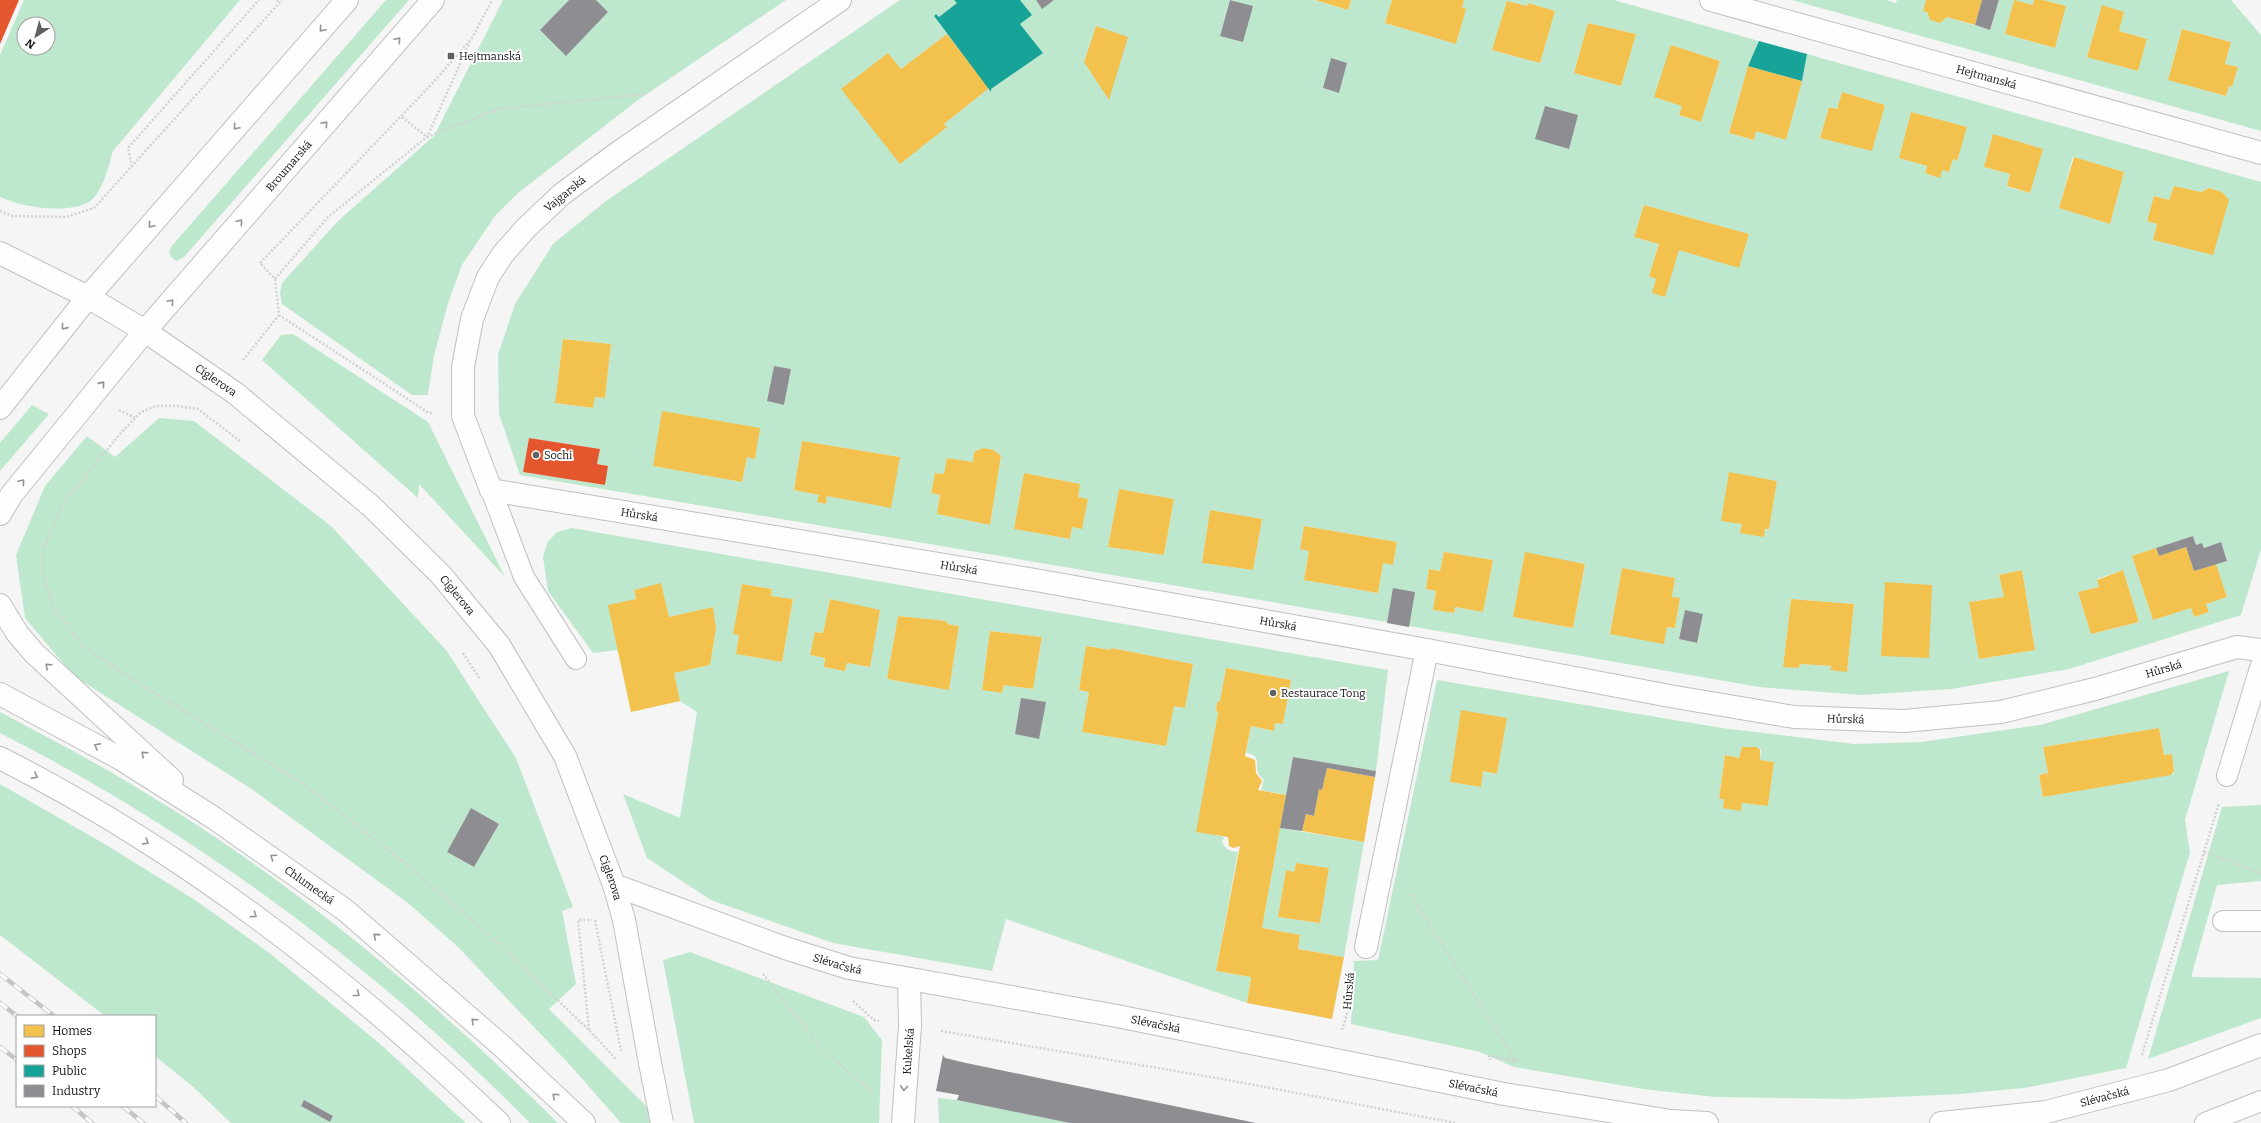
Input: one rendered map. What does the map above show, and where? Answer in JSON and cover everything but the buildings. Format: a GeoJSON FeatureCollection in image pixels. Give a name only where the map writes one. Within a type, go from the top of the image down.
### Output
{"type":"FeatureCollection","features":[{"type":"Feature","properties":{"kind":"street"},"geometry":{"type":"LineString","coordinates":[[0,408],[88,297],[347,0]]}},
{"type":"Feature","properties":{"kind":"street","name":"Broumarská"},"geometry":{"type":"LineString","coordinates":[[0,514],[12,494],[145,331],[433,0]]}},
{"type":"Feature","properties":{"kind":"street","name":"Vajgarská"},"geometry":{"type":"LineString","coordinates":[[491,490],[463,416],[463,367],[472,319],[488,277],[503,254],[526,228],[562,194],[619,152],[840,0]]}},
{"type":"Feature","properties":{"kind":"street","name":"Hejtmanská"},"geometry":{"type":"LineString","coordinates":[[1711,0],[2261,153]]}},
{"type":"Feature","properties":{"kind":"street","name":"Cíglerova"},"geometry":{"type":"LineString","coordinates":[[0,253],[88,297],[145,331],[221,382],[371,506],[441,575],[499,645],[565,756],[614,885],[624,920],[662,1123]]}},
{"type":"Feature","properties":{"kind":"street","name":"Hůrská"},"geometry":{"type":"LineString","coordinates":[[491,490],[1041,581],[1427,650],[1675,697],[1794,717],[1904,721],[2001,712],[2095,689],[2237,647],[2261,650]]}},
{"type":"Feature","properties":{"kind":"street"},"geometry":{"type":"LineString","coordinates":[[0,605],[18,633],[34,653],[214,818]]}},
{"type":"Feature","properties":{"kind":"street"},"geometry":{"type":"LineString","coordinates":[[1366,947],[1427,650]]}},
{"type":"Feature","properties":{"kind":"street","name":"Chlumecká"},"geometry":{"type":"LineString","coordinates":[[0,694],[121,760],[214,818],[345,910],[503,1047],[584,1123]]}},
{"type":"Feature","properties":{"kind":"street"},"geometry":{"type":"LineString","coordinates":[[0,758],[38,777],[123,827],[206,880],[286,938],[360,996],[438,1065],[500,1123]]}},
{"type":"Feature","properties":{"kind":"street","name":"Slévačská"},"geometry":{"type":"LineString","coordinates":[[614,885],[784,948],[849,968],[1117,1016],[1504,1094],[1671,1121],[1707,1123]]}},
{"type":"Feature","properties":{"kind":"street","name":"Kukelská"},"geometry":{"type":"LineString","coordinates":[[902,1119],[910,1026],[909,979]]}},
{"type":"Feature","properties":{"kind":"street","name":"Slévačská"},"geometry":{"type":"LineString","coordinates":[[1941,1123],[2050,1117],[2146,1087],[2261,1045]]}},
{"type":"Feature","properties":{"kind":"lane"},"geometry":{"type":"LineString","coordinates":[[491,490],[524,577],[576,659]]}},
{"type":"Feature","properties":{"kind":"lane"},"geometry":{"type":"LineString","coordinates":[[2227,776],[2261,665]]}},
{"type":"Feature","properties":{"kind":"lane"},"geometry":{"type":"LineString","coordinates":[[2223,921],[2261,921]]}},
{"type":"Feature","properties":{"kind":"lane"},"geometry":{"type":"LineString","coordinates":[[2204,1123],[2261,1101]]}},
{"type":"Feature","properties":{"kind":"path"},"geometry":{"type":"LineString","coordinates":[[132,167],[128,148],[259,0]]}},
{"type":"Feature","properties":{"kind":"path"},"geometry":{"type":"LineString","coordinates":[[0,211],[13,216],[66,217],[94,208],[281,1],[277,0]]}},
{"type":"Feature","properties":{"kind":"path"},"geometry":{"type":"LineString","coordinates":[[427,137],[472,38],[492,0]]}},
{"type":"Feature","properties":{"kind":"path"},"geometry":{"type":"LineString","coordinates":[[221,382],[248,355],[279,315],[275,279],[260,263],[402,117],[472,38]]}},
{"type":"Feature","properties":{"kind":"path"},"geometry":{"type":"LineString","coordinates":[[275,279],[328,217],[427,137],[499,109],[654,93]]}},
{"type":"Feature","properties":{"kind":"path"},"geometry":{"type":"LineString","coordinates":[[402,117],[427,137]]}},
{"type":"Feature","properties":{"kind":"path"},"geometry":{"type":"LineString","coordinates":[[279,315],[429,413],[463,416]]}},
{"type":"Feature","properties":{"kind":"path"},"geometry":{"type":"LineString","coordinates":[[246,445],[198,409],[177,406],[156,406],[141,412],[120,434],[62,506],[44,551],[42,574],[54,609],[84,646],[124,674],[303,784],[404,862],[492,938],[589,1030],[622,1065]]}},
{"type":"Feature","properties":{"kind":"path"},"geometry":{"type":"LineString","coordinates":[[460,650],[483,682]]}},
{"type":"Feature","properties":{"kind":"path"},"geometry":{"type":"LineString","coordinates":[[2146,1087],[2138,1065],[2227,776]]}},
{"type":"Feature","properties":{"kind":"path"},"geometry":{"type":"LineString","coordinates":[[2204,852],[2261,873]]}},
{"type":"Feature","properties":{"kind":"path"},"geometry":{"type":"LineString","coordinates":[[1384,855],[1516,1061],[1489,1056],[1504,1094]]}},
{"type":"Feature","properties":{"kind":"path"},"geometry":{"type":"LineString","coordinates":[[592,913],[595,920],[622,1053]]}},
{"type":"Feature","properties":{"kind":"path"},"geometry":{"type":"LineString","coordinates":[[589,1030],[578,920],[624,920]]}},
{"type":"Feature","properties":{"kind":"path","name":"Hůrská"},"geometry":{"type":"LineString","coordinates":[[1342,1030],[1351,1001],[1350,970],[1366,947]]}},
{"type":"Feature","properties":{"kind":"path"},"geometry":{"type":"LineString","coordinates":[[761,972],[823,1050],[902,1119]]}},
{"type":"Feature","properties":{"kind":"path"},"geometry":{"type":"LineString","coordinates":[[845,998],[853,1001],[874,1020],[1228,1080],[1456,1123]]}},
{"type":"Feature","properties":{"kind":"green space"},"geometry":{"type":"Polygon","coordinates":[[[24,0],[240,0],[113,151],[101,187],[92,199],[87,203],[78,206],[56,209],[20,204],[0,197],[0,55],[16,18],[16,56],[56,56],[56,16],[17,16],[24,0]]]}},
{"type":"Feature","properties":{"kind":"green space"},"geometry":{"type":"Polygon","coordinates":[[[386,0],[409,0],[184,257],[176,261],[171,257],[169,252],[171,247],[386,0]]]}},
{"type":"Feature","properties":{"kind":"green space"},"geometry":{"type":"Polygon","coordinates":[[[503,0],[569,0],[540,30],[566,55],[608,12],[596,0],[786,0],[638,100],[518,193],[495,216],[462,265],[448,303],[434,356],[428,395],[412,395],[282,304],[280,293],[282,283],[338,221],[434,136],[503,0]]]}},
{"type":"Feature","properties":{"kind":"green space"},"geometry":{"type":"Polygon","coordinates":[[[900,0],[955,0],[957,3],[939,17],[936,14],[934,16],[947,34],[901,69],[888,53],[842,89],[946,127],[944,124],[989,88],[991,92],[991,89],[1043,53],[1020,24],[1031,15],[1020,0],[1036,0],[1042,8],[1054,0],[1230,0],[1220,35],[1243,41],[1252,6],[1232,0],[1314,0],[1348,10],[1351,0],[1392,0],[1385,23],[1456,44],[1466,9],[1462,7],[1464,0],[1614,0],[1759,41],[1748,66],[1729,133],[1753,140],[1756,131],[1786,139],[1802,81],[1807,54],[2261,182],[2261,549],[2241,615],[2069,669],[1951,689],[1861,695],[1759,687],[1266,601],[520,475],[499,414],[498,355],[515,304],[553,244],[606,201],[900,0]],[[1507,1],[1493,50],[1540,63],[1555,11],[1528,3],[1527,6],[1507,1]],[[1588,23],[1574,73],[1621,86],[1636,34],[1588,23]],[[1096,26],[1084,62],[1109,99],[1127,37],[1096,26]],[[1671,45],[1682,106],[1679,115],[1701,122],[1720,61],[1671,45]],[[1331,59],[1323,88],[1339,93],[1347,63],[1331,59]],[[1842,92],[1837,109],[1829,107],[1820,138],[1872,150],[1885,105],[1842,92]],[[1545,106],[1536,139],[1569,149],[1545,106]],[[1911,112],[1899,158],[1927,166],[1925,173],[1940,177],[1942,170],[1949,172],[1953,159],[1957,160],[1966,127],[1911,112]],[[1993,134],[1984,167],[2010,174],[2007,187],[2030,193],[2042,149],[1993,134]],[[2073,157],[2059,208],[2110,224],[2124,172],[2073,157]],[[2174,186],[2169,200],[2154,196],[2147,221],[2157,224],[2153,240],[2176,246],[2226,199],[2222,192],[2209,188],[2201,192],[2174,186]],[[1644,205],[1634,237],[1659,244],[1649,276],[1656,279],[1679,250],[1739,267],[1749,234],[1644,205]],[[563,339],[555,403],[593,408],[595,397],[605,398],[611,344],[563,339]],[[774,366],[767,401],[784,405],[791,369],[774,366]],[[759,429],[653,466],[742,482],[747,457],[755,458],[759,429]],[[529,438],[523,472],[605,485],[608,466],[597,464],[599,449],[529,438]],[[802,441],[794,490],[819,495],[817,502],[826,504],[827,496],[845,499],[900,457],[802,441]],[[983,448],[974,452],[973,462],[947,458],[944,474],[935,473],[931,493],[940,495],[937,514],[990,525],[1001,457],[994,450],[983,448]],[[1024,473],[1014,529],[1070,539],[1072,527],[1082,528],[1088,499],[1078,497],[1080,484],[1024,473]],[[1729,473],[1742,524],[1740,533],[1769,529],[1777,481],[1729,473]],[[1119,489],[1108,547],[1164,555],[1174,499],[1119,489]],[[1210,510],[1202,563],[1253,570],[1262,519],[1210,510]],[[1304,526],[1300,548],[1309,551],[1304,580],[1378,593],[1383,563],[1393,565],[1397,542],[1304,526]],[[2193,536],[2132,556],[2153,620],[2191,608],[2194,617],[2209,612],[2206,604],[2227,597],[2216,564],[2227,561],[2221,542],[2204,548],[2202,543],[2196,545],[2193,536]],[[1444,552],[1440,571],[1429,569],[1426,589],[1436,591],[1433,610],[1454,613],[1455,607],[1483,612],[1493,560],[1444,552]],[[1525,553],[1513,617],[1573,628],[1585,564],[1525,553]],[[1622,568],[1610,634],[1667,627],[1675,628],[1680,599],[1672,597],[1675,578],[1622,568]],[[2022,570],[1999,575],[2004,597],[1969,602],[1979,659],[2035,650],[2022,570]],[[2123,570],[2097,579],[2099,587],[2078,592],[2091,634],[2139,622],[2123,570]],[[1791,599],[1783,666],[1799,668],[1800,664],[1832,666],[1831,670],[1847,671],[1854,604],[1791,599]],[[1685,611],[1679,639],[1697,643],[1703,614],[1685,611]]]}},
{"type":"Feature","properties":{"kind":"green space"},"geometry":{"type":"Polygon","coordinates":[[[1792,0],[1886,0],[1896,3],[1897,0],[1926,0],[1927,13],[1930,20],[1940,23],[1947,17],[1990,30],[1999,0],[2034,0],[2033,5],[2014,1],[2005,34],[2055,48],[2066,6],[2043,0],[2231,0],[2261,35],[2261,131],[1792,0]],[[2102,6],[2087,56],[2138,71],[2147,39],[2119,31],[2124,12],[2102,6]],[[2182,29],[2168,79],[2226,96],[2229,86],[2232,87],[2238,67],[2225,64],[2231,42],[2182,29]]]}},
{"type":"Feature","properties":{"kind":"green space"},"geometry":{"type":"Polygon","coordinates":[[[293,334],[428,422],[505,577],[419,484],[418,498],[262,360],[281,335],[293,334]]]}},
{"type":"Feature","properties":{"kind":"green space"},"geometry":{"type":"Polygon","coordinates":[[[32,405],[49,414],[0,471],[0,443],[32,405]]]}},
{"type":"Feature","properties":{"kind":"green space"},"geometry":{"type":"Polygon","coordinates":[[[159,418],[194,421],[331,526],[446,650],[516,758],[573,907],[562,911],[576,984],[549,1009],[663,1123],[621,1123],[570,1065],[458,947],[408,903],[253,790],[74,676],[25,618],[16,555],[45,486],[87,436],[115,457],[159,418]],[[471,808],[447,852],[474,867],[499,824],[471,808]]]}},
{"type":"Feature","properties":{"kind":"green space"},"geometry":{"type":"Polygon","coordinates":[[[572,528],[1388,670],[1376,771],[1293,757],[1286,795],[1261,790],[1264,780],[1258,773],[1256,758],[1251,754],[1246,753],[1251,726],[1273,731],[1275,723],[1283,724],[1291,680],[1226,668],[1220,701],[1217,703],[1216,710],[1218,713],[1197,831],[1224,837],[1222,842],[1225,847],[1230,851],[1238,852],[1216,971],[1251,977],[1247,1003],[1006,919],[992,971],[833,943],[711,900],[647,858],[623,794],[680,818],[697,712],[680,701],[674,673],[710,665],[716,629],[713,608],[669,617],[661,584],[634,590],[636,599],[618,650],[593,653],[548,591],[543,557],[547,543],[557,532],[572,528]],[[742,584],[733,634],[739,635],[736,654],[782,662],[793,600],[771,596],[772,589],[742,584]],[[830,599],[823,633],[815,632],[810,655],[825,658],[824,667],[845,671],[847,663],[869,667],[880,611],[830,599]],[[898,616],[887,679],[949,690],[959,626],[947,624],[947,621],[898,616]],[[990,631],[982,689],[1002,693],[1004,685],[1033,689],[1042,637],[990,631]],[[1087,646],[1079,690],[1089,692],[1082,732],[1166,746],[1174,706],[1185,707],[1193,664],[1111,648],[1111,650],[1087,646]],[[1021,698],[1015,734],[1039,739],[1021,698]]]}},
{"type":"Feature","properties":{"kind":"green space"},"geometry":{"type":"Polygon","coordinates":[[[2229,671],[2185,820],[2190,852],[2126,1068],[2024,1088],[1960,1094],[1849,1099],[1715,1097],[1643,1089],[1514,1067],[1480,1052],[1351,1024],[1354,961],[1378,960],[1437,680],[1722,728],[1854,744],[1921,742],[2040,725],[2229,671]],[[1462,711],[1450,782],[1481,787],[1483,771],[1497,774],[1507,718],[1462,711]],[[2159,728],[2043,747],[2048,773],[2039,775],[2043,797],[2173,774],[2174,771],[2172,754],[2164,755],[2159,728]],[[1742,747],[1739,758],[1725,755],[1719,799],[1724,799],[1741,811],[1742,803],[1768,806],[1774,762],[1760,760],[1761,750],[1757,747],[1742,747]]]}},
{"type":"Feature","properties":{"kind":"green space"},"geometry":{"type":"Polygon","coordinates":[[[0,712],[91,761],[144,792],[200,827],[309,904],[412,988],[462,1032],[558,1123],[530,1123],[471,1065],[346,957],[213,859],[144,814],[73,772],[0,733],[0,712]]]}},
{"type":"Feature","properties":{"kind":"green space"},"geometry":{"type":"Polygon","coordinates":[[[0,784],[103,843],[195,900],[268,952],[379,1043],[466,1123],[231,1123],[192,1086],[156,1057],[156,1015],[104,1015],[0,935],[0,784]],[[304,1100],[301,1106],[330,1122],[333,1116],[304,1100]]]}},
{"type":"Feature","properties":{"kind":"green space"},"geometry":{"type":"Polygon","coordinates":[[[2261,805],[2261,881],[2217,885],[2191,977],[2261,978],[2261,1018],[2148,1059],[2222,807],[2261,805]]]}},
{"type":"Feature","properties":{"kind":"green space"},"geometry":{"type":"Polygon","coordinates":[[[1280,828],[1364,842],[1344,957],[1298,949],[1300,935],[1262,928],[1280,828]],[[1296,863],[1294,872],[1286,870],[1278,917],[1320,923],[1329,868],[1296,863]]]}},
{"type":"Feature","properties":{"kind":"green space"},"geometry":{"type":"Polygon","coordinates":[[[690,952],[864,1017],[882,1040],[879,1123],[694,1123],[663,960],[690,952]]]}},
{"type":"Feature","properties":{"kind":"green space"},"geometry":{"type":"Polygon","coordinates":[[[938,1098],[957,1100],[1070,1123],[939,1123],[938,1098]]]}},
{"type":"Feature","properties":{"kind":"railway"},"geometry":{"type":"LineString","coordinates":[[0,974],[53,1015]]}},
{"type":"Feature","properties":{"kind":"railway"},"geometry":{"type":"LineString","coordinates":[[0,1003],[16,1015]]}},
{"type":"Feature","properties":{"kind":"railway"},"geometry":{"type":"LineString","coordinates":[[0,1047],[16,1059]]}},
{"type":"Feature","properties":{"kind":"railway"},"geometry":{"type":"LineString","coordinates":[[156,1097],[186,1123]]}},
{"type":"Feature","properties":{"kind":"railway"},"geometry":{"type":"LineString","coordinates":[[73,1107],[92,1123]]}},
{"type":"Feature","properties":{"kind":"railway"},"geometry":{"type":"LineString","coordinates":[[124,1107],[143,1123]]}},
{"type":"Feature","properties":{"kind":"place","name":"Hejtmanská"},"geometry":{"type":"Point","coordinates":[451,56]}},
{"type":"Feature","properties":{"kind":"place","name":"Sochi"},"geometry":{"type":"Point","coordinates":[536,455]}},
{"type":"Feature","properties":{"kind":"place","name":"Restaurace Tong"},"geometry":{"type":"Point","coordinates":[1273,693]}}]}
